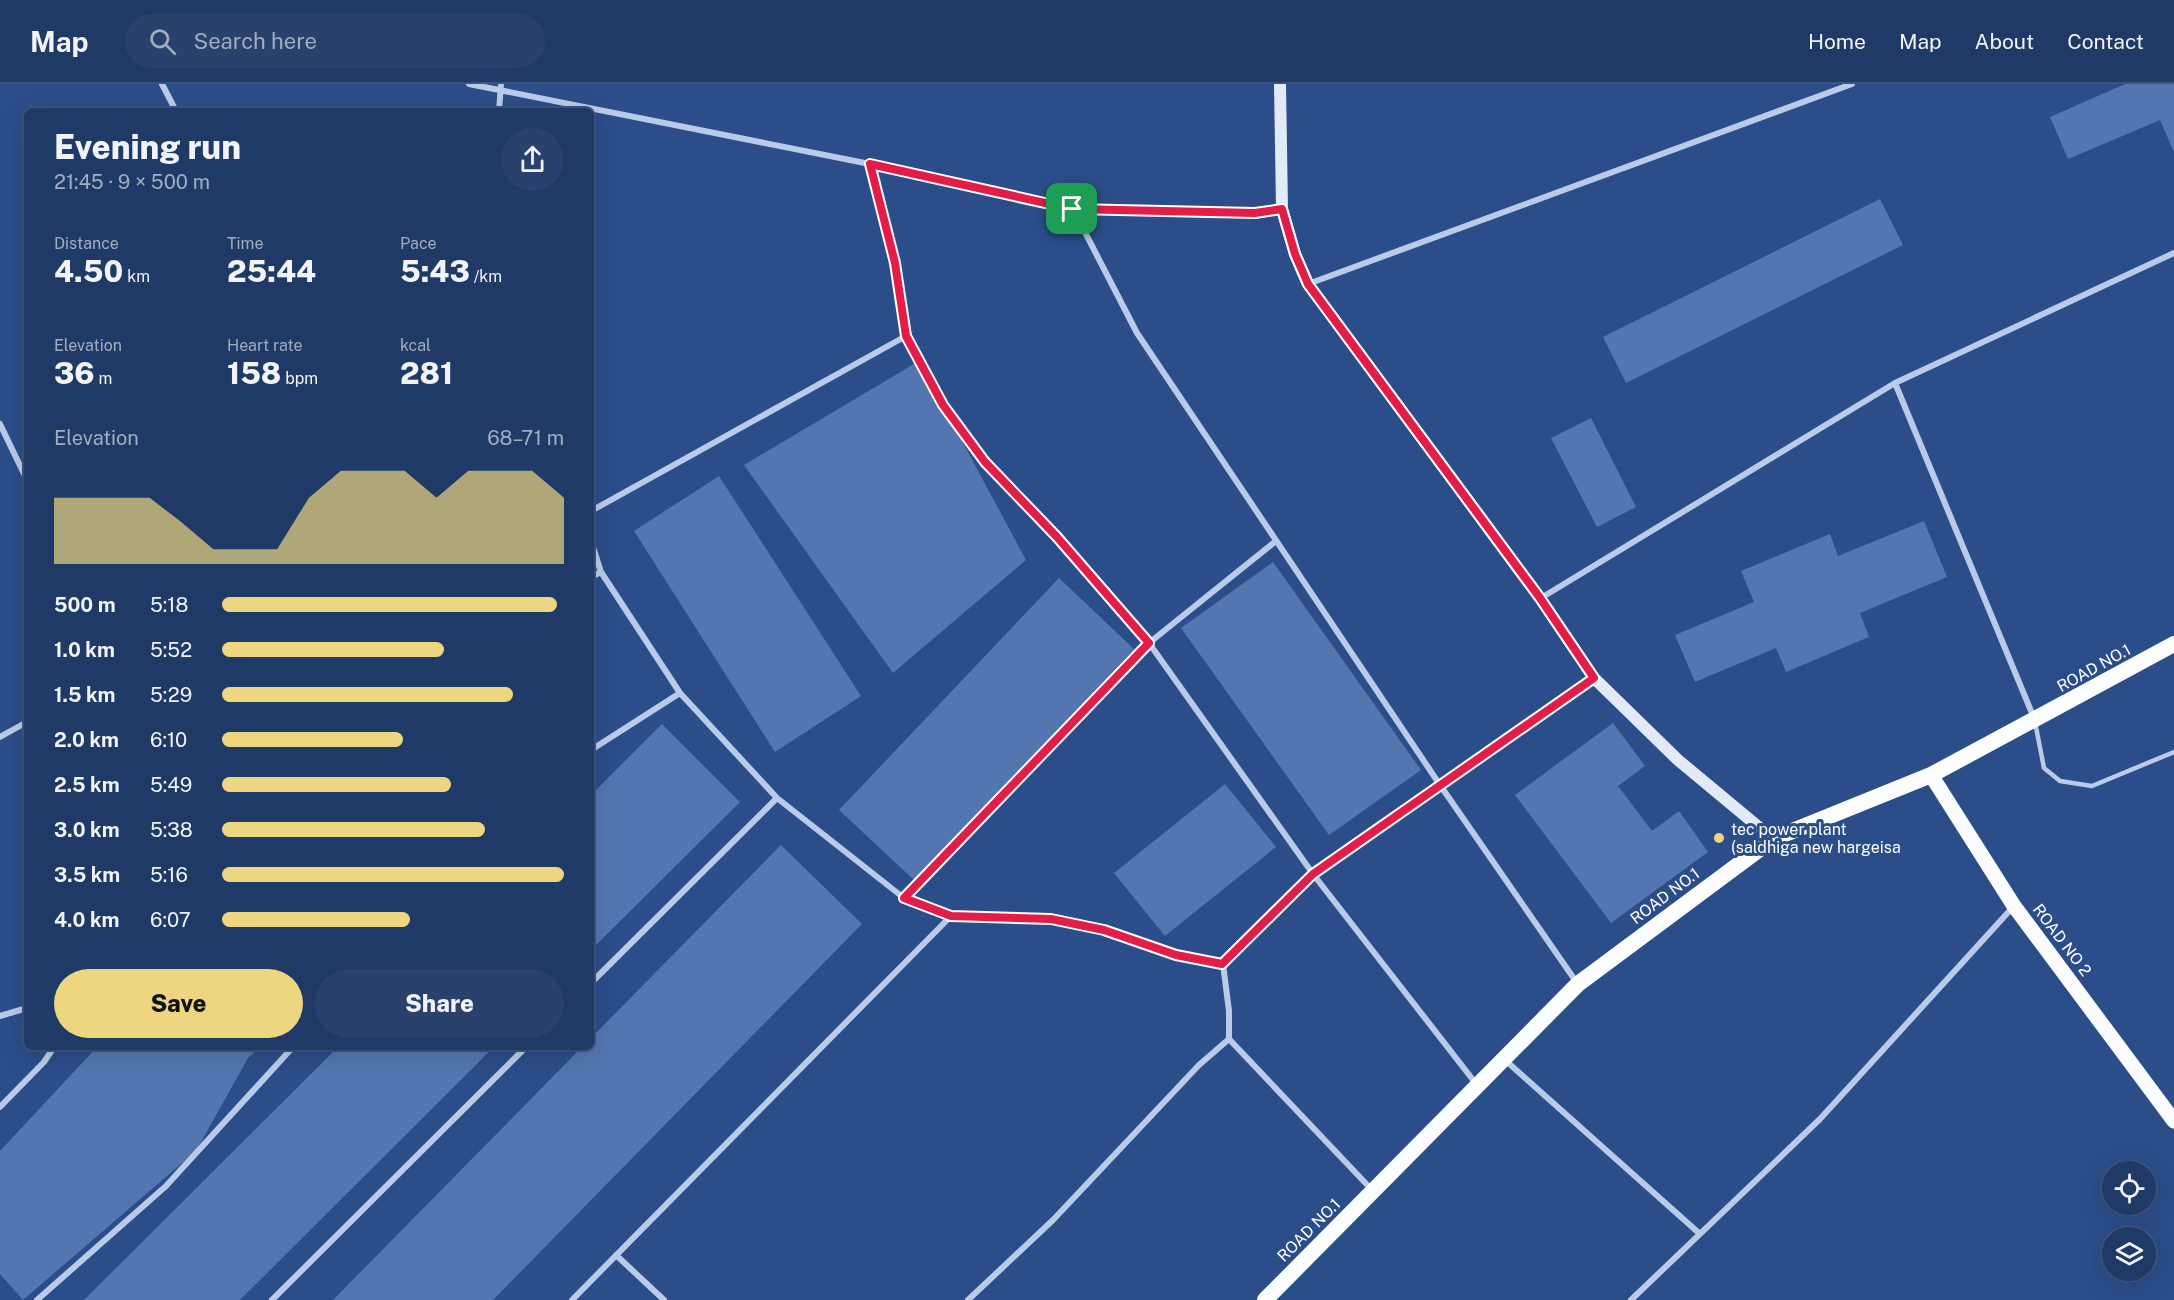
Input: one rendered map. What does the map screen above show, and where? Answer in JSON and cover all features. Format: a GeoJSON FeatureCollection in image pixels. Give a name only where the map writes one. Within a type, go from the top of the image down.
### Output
{"type":"FeatureCollection","features":[{"type":"Feature","properties":{"kind":"highway","name":"ROAD NO.1"},"geometry":{"type":"LineString","coordinates":[[1265,1300],[1578,984],[1773,839],[1930,775],[2035,721],[2174,644]]}},
{"type":"Feature","properties":{"kind":"main road"},"geometry":{"type":"LineString","coordinates":[[1280,84],[1282,209],[1295,254],[1308,284],[1540,598],[1594,678],[1678,760],[1773,839]]}},
{"type":"Feature","properties":{"kind":"main road","name":"ROAD NO 2"},"geometry":{"type":"LineString","coordinates":[[1930,775],[2014,906],[2174,1121]]}},
{"type":"Feature","properties":{"kind":"street"},"geometry":{"type":"LineString","coordinates":[[162,84],[174,108]]}},
{"type":"Feature","properties":{"kind":"street"},"geometry":{"type":"LineString","coordinates":[[469,84],[583,108]]}},
{"type":"Feature","properties":{"kind":"street"},"geometry":{"type":"LineString","coordinates":[[499,108],[501,84]]}},
{"type":"Feature","properties":{"kind":"street"},"geometry":{"type":"LineString","coordinates":[[1308,284],[1852,84]]}},
{"type":"Feature","properties":{"kind":"street"},"geometry":{"type":"LineString","coordinates":[[594,110],[870,164],[1072,209],[1255,213],[1282,209]]}},
{"type":"Feature","properties":{"kind":"street"},"geometry":{"type":"LineString","coordinates":[[870,164],[895,263],[906,336],[943,405],[985,462],[1057,537],[1149,643],[1313,874],[1477,1086]]}},
{"type":"Feature","properties":{"kind":"street"},"geometry":{"type":"LineString","coordinates":[[1072,209],[1137,333],[1440,785],[1578,984]]}},
{"type":"Feature","properties":{"kind":"street"},"geometry":{"type":"LineString","coordinates":[[1540,598],[1895,384],[2174,253]]}},
{"type":"Feature","properties":{"kind":"street"},"geometry":{"type":"LineString","coordinates":[[594,510],[906,336]]}},
{"type":"Feature","properties":{"kind":"street"},"geometry":{"type":"LineString","coordinates":[[1895,384],[2035,721]]}},
{"type":"Feature","properties":{"kind":"street"},"geometry":{"type":"LineString","coordinates":[[0,424],[24,474]]}},
{"type":"Feature","properties":{"kind":"street"},"geometry":{"type":"LineString","coordinates":[[904,898],[1149,643],[1276,541]]}},
{"type":"Feature","properties":{"kind":"street"},"geometry":{"type":"LineString","coordinates":[[594,550],[601,572],[680,693],[777,798],[904,898],[951,916],[1051,919],[1104,930],[1176,955],[1222,964]]}},
{"type":"Feature","properties":{"kind":"street"},"geometry":{"type":"LineString","coordinates":[[594,576],[601,572]]}},
{"type":"Feature","properties":{"kind":"street"},"geometry":{"type":"LineString","coordinates":[[1222,964],[1313,874],[1594,678]]}},
{"type":"Feature","properties":{"kind":"street"},"geometry":{"type":"LineString","coordinates":[[594,748],[680,693]]}},
{"type":"Feature","properties":{"kind":"street"},"geometry":{"type":"LineString","coordinates":[[0,737],[24,724]]}},
{"type":"Feature","properties":{"kind":"street"},"geometry":{"type":"LineString","coordinates":[[594,980],[777,798]]}},
{"type":"Feature","properties":{"kind":"street"},"geometry":{"type":"LineString","coordinates":[[1631,1300],[1820,1119],[2014,906]]}},
{"type":"Feature","properties":{"kind":"street"},"geometry":{"type":"LineString","coordinates":[[572,1300],[951,916]]}},
{"type":"Feature","properties":{"kind":"street"},"geometry":{"type":"LineString","coordinates":[[1222,964],[1229,1011],[1229,1040],[1373,1191]]}},
{"type":"Feature","properties":{"kind":"street"},"geometry":{"type":"LineString","coordinates":[[0,1016],[24,1009]]}},
{"type":"Feature","properties":{"kind":"street"},"geometry":{"type":"LineString","coordinates":[[968,1300],[1053,1220],[1199,1065],[1229,1040]]}},
{"type":"Feature","properties":{"kind":"street"},"geometry":{"type":"LineString","coordinates":[[0,1107],[44,1062],[52,1050]]}},
{"type":"Feature","properties":{"kind":"street"},"geometry":{"type":"LineString","coordinates":[[37,1300],[166,1186],[290,1050]]}},
{"type":"Feature","properties":{"kind":"street"},"geometry":{"type":"LineString","coordinates":[[272,1300],[523,1050]]}},
{"type":"Feature","properties":{"kind":"street"},"geometry":{"type":"LineString","coordinates":[[1505,1060],[1700,1234]]}},
{"type":"Feature","properties":{"kind":"street"},"geometry":{"type":"LineString","coordinates":[[616,1255],[664,1300]]}},
{"type":"Feature","properties":{"kind":"lane"},"geometry":{"type":"LineString","coordinates":[[2035,721],[2043,768],[2060,781],[2092,786],[2174,752]]}},
{"type":"Feature","properties":{"kind":"building"},"geometry":{"type":"Polygon","coordinates":[[[2125,84],[2174,84],[2174,152],[2160,120],[2068,159],[2050,117],[2125,84]]]}},
{"type":"Feature","properties":{"kind":"building"},"geometry":{"type":"Polygon","coordinates":[[[1880,199],[1903,245],[1626,383],[1603,337],[1880,199]]]}},
{"type":"Feature","properties":{"kind":"building"},"geometry":{"type":"Polygon","coordinates":[[[919,361],[1026,560],[893,673],[744,465],[919,361]]]}},
{"type":"Feature","properties":{"kind":"building"},"geometry":{"type":"Polygon","coordinates":[[[1591,418],[1636,507],[1597,527],[1551,438],[1591,418]]]}},
{"type":"Feature","properties":{"kind":"building"},"geometry":{"type":"Polygon","coordinates":[[[719,476],[861,696],[775,752],[634,531],[719,476]]]}},
{"type":"Feature","properties":{"kind":"building"},"geometry":{"type":"Polygon","coordinates":[[[1924,521],[1947,577],[1860,613],[1869,637],[1786,672],[1776,648],[1695,682],[1675,635],[1754,602],[1741,571],[1830,534],[1838,556],[1924,521]]]}},
{"type":"Feature","properties":{"kind":"building"},"geometry":{"type":"Polygon","coordinates":[[[1273,562],[1421,770],[1329,835],[1181,628],[1273,562]]]}},
{"type":"Feature","properties":{"kind":"building"},"geometry":{"type":"Polygon","coordinates":[[[1059,578],[1134,649],[914,880],[839,810],[1059,578]]]}},
{"type":"Feature","properties":{"kind":"building"},"geometry":{"type":"Polygon","coordinates":[[[1613,723],[1645,766],[1618,786],[1652,831],[1679,811],[1708,852],[1611,923],[1515,795],[1613,723]]]}},
{"type":"Feature","properties":{"kind":"building"},"geometry":{"type":"Polygon","coordinates":[[[662,724],[740,802],[594,947],[594,792],[662,724]]]}},
{"type":"Feature","properties":{"kind":"building"},"geometry":{"type":"Polygon","coordinates":[[[1225,784],[1276,847],[1165,936],[1114,873],[1225,784]]]}},
{"type":"Feature","properties":{"kind":"building"},"geometry":{"type":"Polygon","coordinates":[[[781,845],[862,924],[493,1300],[333,1300],[579,1050],[594,1050],[594,1035],[781,845]]]}},
{"type":"Feature","properties":{"kind":"building"},"geometry":{"type":"Polygon","coordinates":[[[94,1050],[257,1050],[248,1058],[196,1151],[23,1300],[0,1274],[0,1151],[94,1050]]]}},
{"type":"Feature","properties":{"kind":"building"},"geometry":{"type":"Polygon","coordinates":[[[335,1050],[491,1050],[240,1300],[84,1300],[335,1050]]]}},
{"type":"Feature","properties":{"kind":"place","name":"tec power plant (saldhiga new hargeisa"},"geometry":{"type":"Point","coordinates":[1719,838]}},
{"type":"Feature","properties":{"kind":"route"},"geometry":{"type":"LineString","coordinates":[[870,164],[1072,209],[1255,213],[1282,209],[1295,254],[1308,284],[1540,598],[1594,678],[1313,874],[1222,964],[1176,955],[1104,930],[1051,919],[951,916],[904,898],[1149,643],[1057,537],[985,462],[943,405],[906,336],[895,263],[870,164]]}}]}
